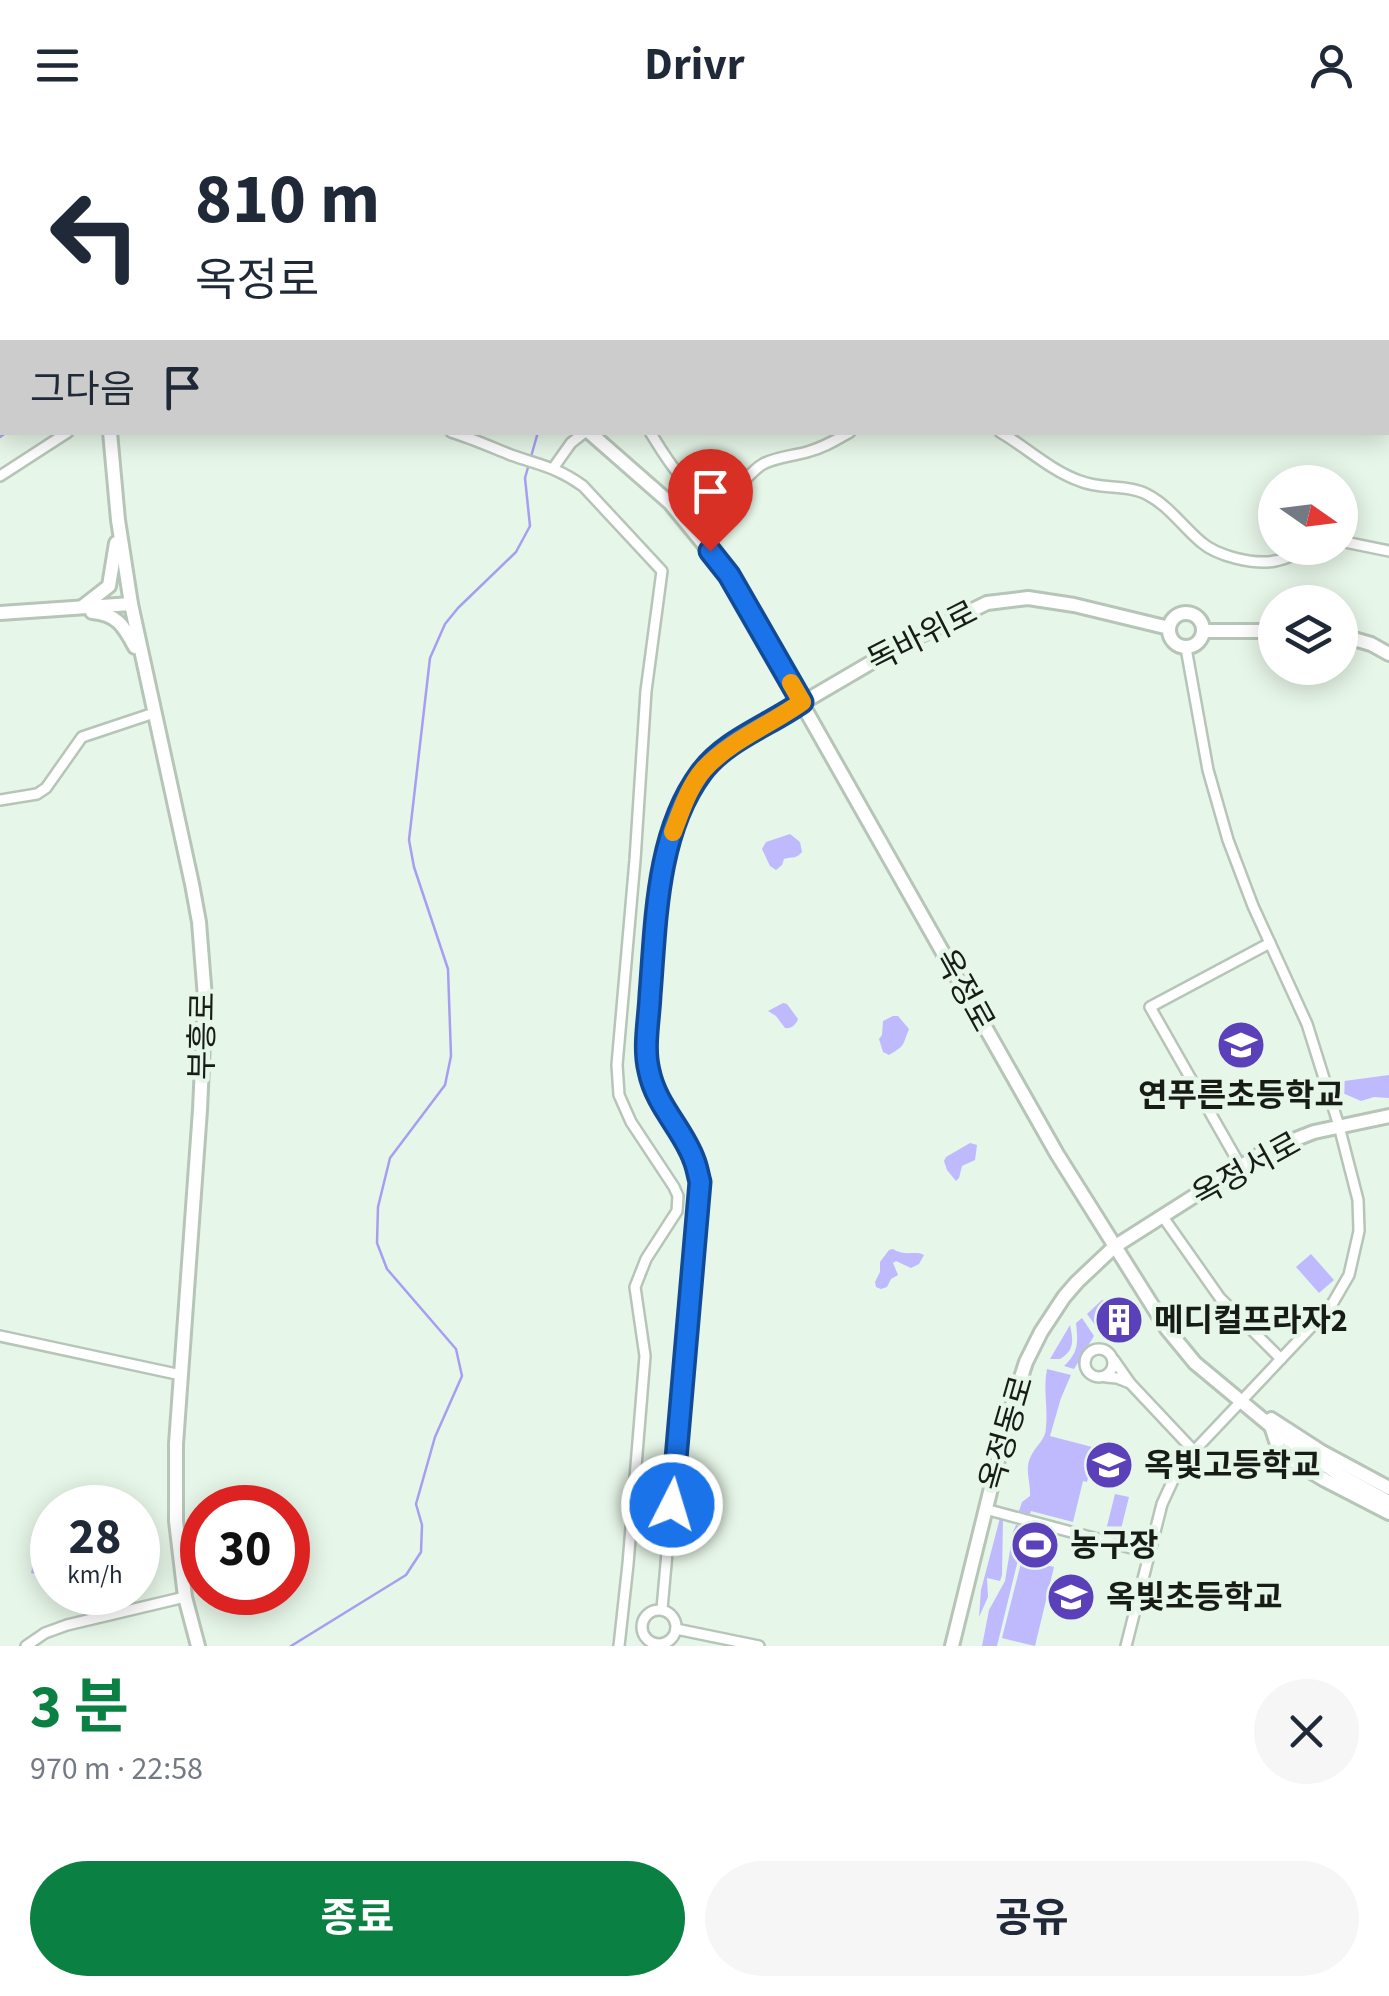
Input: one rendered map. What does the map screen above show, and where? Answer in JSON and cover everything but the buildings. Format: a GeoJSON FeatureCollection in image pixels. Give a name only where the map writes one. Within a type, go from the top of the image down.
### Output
{"type":"FeatureCollection","features":[{"type":"Feature","properties":{"kind":"main road","name":"부흥로"},"geometry":{"type":"LineString","coordinates":[[110,435],[130,604],[192,884],[205,998],[176,1444],[180,1555]]}},
{"type":"Feature","properties":{"kind":"main road","name":"옥정로"},"geometry":{"type":"LineString","coordinates":[[591,435],[670,503],[729,575],[1057,1154],[1168,1329],[1195,1363],[1272,1426],[1340,1474],[1389,1502]]}},
{"type":"Feature","properties":{"kind":"main road"},"geometry":{"type":"LineString","coordinates":[[82,608],[109,586],[118,520]]}},
{"type":"Feature","properties":{"kind":"main road","name":"독바위로"},"geometry":{"type":"LineString","coordinates":[[802,702],[902,645],[988,603],[1044,600],[1169,628]]}},
{"type":"Feature","properties":{"kind":"main road"},"geometry":{"type":"LineString","coordinates":[[0,612],[130,604]]}},
{"type":"Feature","properties":{"kind":"main road"},"geometry":{"type":"LineString","coordinates":[[49,610],[114,617],[122,624],[143,664]]}},
{"type":"Feature","properties":{"kind":"main road"},"geometry":{"type":"LineString","coordinates":[[1179,614],[1190,614],[1200,620],[1204,631],[1196,645],[1180,647],[1171,640],[1170,622],[1179,614]]}},
{"type":"Feature","properties":{"kind":"main road"},"geometry":{"type":"LineString","coordinates":[[1204,631],[1258,631]]}},
{"type":"Feature","properties":{"kind":"main road"},"geometry":{"type":"LineString","coordinates":[[1358,640],[1389,654]]}},
{"type":"Feature","properties":{"kind":"main road","name":"옥정서로"},"geometry":{"type":"LineString","coordinates":[[1114,1248],[1265,1151],[1338,1126],[1389,1116]]}},
{"type":"Feature","properties":{"kind":"main road","name":"옥정동로"},"geometry":{"type":"LineString","coordinates":[[952,1646],[984,1508],[1026,1362],[1052,1313],[1077,1282],[1114,1248]]}},
{"type":"Feature","properties":{"kind":"main road"},"geometry":{"type":"LineString","coordinates":[[1247,1406],[1389,1488]]}},
{"type":"Feature","properties":{"kind":"main road"},"geometry":{"type":"LineString","coordinates":[[1272,1426],[1280,1453],[1389,1513]]}},
{"type":"Feature","properties":{"kind":"main road","name":"부흥로"},"geometry":{"type":"LineString","coordinates":[[190,1615],[198,1646]]}},
{"type":"Feature","properties":{"kind":"street"},"geometry":{"type":"LineString","coordinates":[[0,476],[63,435]]}},
{"type":"Feature","properties":{"kind":"street"},"geometry":{"type":"LineString","coordinates":[[459,435],[550,467],[582,486],[662,571],[646,691],[616,1065],[619,1095],[631,1122],[678,1196],[677,1210],[646,1258],[635,1287],[645,1356],[619,1646]]}},
{"type":"Feature","properties":{"kind":"street"},"geometry":{"type":"LineString","coordinates":[[550,467],[583,435]]}},
{"type":"Feature","properties":{"kind":"street"},"geometry":{"type":"LineString","coordinates":[[652,435],[689,486],[701,495],[715,498],[729,494],[763,464],[823,446],[844,435]]}},
{"type":"Feature","properties":{"kind":"street"},"geometry":{"type":"LineString","coordinates":[[1005,435],[1075,480],[1148,495],[1210,548],[1258,561]]}},
{"type":"Feature","properties":{"kind":"street"},"geometry":{"type":"LineString","coordinates":[[1358,545],[1389,551]]}},
{"type":"Feature","properties":{"kind":"street"},"geometry":{"type":"LineString","coordinates":[[1126,1646],[1169,1486],[1194,1451],[1247,1406],[1281,1360],[1331,1306],[1353,1260],[1359,1231],[1358,1200],[1306,1024],[1228,840],[1208,770],[1186,648]]}},
{"type":"Feature","properties":{"kind":"street"},"geometry":{"type":"LineString","coordinates":[[662,1609],[700,1182],[694,1158],[660,1103],[646,1053],[666,853],[682,806],[702,771],[731,746],[802,702]]}},
{"type":"Feature","properties":{"kind":"street"},"geometry":{"type":"LineString","coordinates":[[0,800],[36,794],[46,788],[82,737],[154,713]]}},
{"type":"Feature","properties":{"kind":"street"},"geometry":{"type":"LineString","coordinates":[[1240,1167],[1150,1007],[1270,943]]}},
{"type":"Feature","properties":{"kind":"street"},"geometry":{"type":"LineString","coordinates":[[1163,1217],[1220,1298],[1281,1360]]}},
{"type":"Feature","properties":{"kind":"street"},"geometry":{"type":"LineString","coordinates":[[0,1336],[181,1375]]}},
{"type":"Feature","properties":{"kind":"street"},"geometry":{"type":"LineString","coordinates":[[1130,1383],[1088,1373],[1086,1355],[1100,1348],[1111,1356],[1130,1383],[1194,1451]]}},
{"type":"Feature","properties":{"kind":"street"},"geometry":{"type":"LineString","coordinates":[[1098,1377],[1112,1368],[1111,1356]]}},
{"type":"Feature","properties":{"kind":"street"},"geometry":{"type":"LineString","coordinates":[[984,1508],[1150,1553]]}},
{"type":"Feature","properties":{"kind":"street"},"geometry":{"type":"LineString","coordinates":[[26,1646],[45,1633],[68,1625],[180,1598]]}},
{"type":"Feature","properties":{"kind":"street"},"geometry":{"type":"LineString","coordinates":[[662,1609],[672,1614],[676,1629],[671,1640],[654,1645],[642,1631],[643,1620],[651,1611],[662,1609]]}},
{"type":"Feature","properties":{"kind":"street"},"geometry":{"type":"LineString","coordinates":[[676,1629],[759,1646]]}},
{"type":"Feature","properties":{"kind":"shaded area"},"geometry":{"type":"Polygon","coordinates":[[[790,834],[800,842],[802,852],[784,859],[776,870],[762,849],[766,842],[790,834]]]}},
{"type":"Feature","properties":{"kind":"shaded area"},"geometry":{"type":"Polygon","coordinates":[[[783,1003],[798,1019],[789,1028],[768,1011],[783,1003]]]}},
{"type":"Feature","properties":{"kind":"shaded area"},"geometry":{"type":"Polygon","coordinates":[[[898,1016],[909,1029],[903,1045],[889,1055],[883,1052],[879,1039],[883,1021],[898,1016]]]}},
{"type":"Feature","properties":{"kind":"shaded area"},"geometry":{"type":"Polygon","coordinates":[[[1389,1075],[1389,1098],[1361,1101],[1338,1091],[1337,1082],[1389,1075]]]}},
{"type":"Feature","properties":{"kind":"shaded area"},"geometry":{"type":"Polygon","coordinates":[[[970,1143],[977,1145],[975,1160],[962,1166],[956,1181],[944,1161],[970,1143]]]}},
{"type":"Feature","properties":{"kind":"shaded area"},"geometry":{"type":"Polygon","coordinates":[[[893,1249],[924,1255],[911,1268],[893,1263],[898,1275],[881,1289],[875,1282],[880,1262],[893,1249]]]}},
{"type":"Feature","properties":{"kind":"shaded area"},"geometry":{"type":"Polygon","coordinates":[[[1311,1254],[1334,1280],[1319,1293],[1296,1267],[1311,1254]]]}},
{"type":"Feature","properties":{"kind":"shaded area"},"geometry":{"type":"Polygon","coordinates":[[[1102,1300],[1119,1306],[1098,1329],[1087,1314],[1102,1300]]]}},
{"type":"Feature","properties":{"kind":"shaded area"},"geometry":{"type":"Polygon","coordinates":[[[1082,1318],[1094,1336],[1074,1369],[1064,1366],[1075,1351],[1076,1323],[1082,1318]]]}},
{"type":"Feature","properties":{"kind":"shaded area"},"geometry":{"type":"Polygon","coordinates":[[[1070,1325],[1071,1348],[1060,1359],[1050,1359],[1070,1325]]]}},
{"type":"Feature","properties":{"kind":"shaded area"},"geometry":{"type":"Polygon","coordinates":[[[1047,1369],[1071,1375],[1050,1436],[1092,1447],[1088,1463],[1095,1451],[1073,1522],[1019,1511],[1030,1496],[1029,1461],[1046,1432],[1047,1369]]]}},
{"type":"Feature","properties":{"kind":"shaded area"},"geometry":{"type":"Polygon","coordinates":[[[1115,1494],[1129,1497],[1120,1533],[1106,1530],[1115,1494]]]}},
{"type":"Feature","properties":{"kind":"shaded area"},"geometry":{"type":"Polygon","coordinates":[[[1000,1518],[1002,1575],[1000,1581],[987,1578],[988,1597],[979,1617],[981,1590],[1000,1518]]]}},
{"type":"Feature","properties":{"kind":"shaded area"},"geometry":{"type":"Polygon","coordinates":[[[1016,1525],[1026,1527],[997,1646],[982,1646],[989,1610],[1005,1581],[1016,1525]]]}},
{"type":"Feature","properties":{"kind":"shaded area","name":"농구장"},"geometry":{"type":"Polygon","coordinates":[[[1030,1531],[1046,1535],[1039,1559],[1024,1555],[1030,1531]]]}},
{"type":"Feature","properties":{"kind":"shaded area"},"geometry":{"type":"Polygon","coordinates":[[[1022,1559],[1054,1567],[1035,1646],[1002,1638],[1022,1559]]]}},
{"type":"Feature","properties":{"kind":"waterway"},"geometry":{"type":"LineString","coordinates":[[291,1646],[406,1575],[421,1552],[422,1525],[416,1504],[435,1437],[462,1376],[456,1349],[387,1269],[377,1243],[378,1207],[390,1158],[445,1085],[451,1056],[448,969],[414,867],[409,840],[430,658],[445,624],[516,552],[530,526],[525,478],[537,435]]}},
{"type":"Feature","properties":{"kind":"slow traffic"},"geometry":{"type":"LineString","coordinates":[[673,832],[682,806],[702,771],[731,746],[802,702],[791,683]]}},
{"type":"Feature","properties":{"kind":"place","name":"연푸른초등학교"},"geometry":{"type":"Point","coordinates":[1241,1045]}},
{"type":"Feature","properties":{"kind":"place","name":"메디컬프라자2"},"geometry":{"type":"Point","coordinates":[1119,1320]}},
{"type":"Feature","properties":{"kind":"place","name":"옥빛고등학교"},"geometry":{"type":"Point","coordinates":[1109,1465]}},
{"type":"Feature","properties":{"kind":"place","name":"농구장"},"geometry":{"type":"Point","coordinates":[1035,1545]}},
{"type":"Feature","properties":{"kind":"place","name":"옥빛초등학교"},"geometry":{"type":"Point","coordinates":[1071,1597]}},
{"type":"Feature","properties":{"kind":"route"},"geometry":{"type":"LineString","coordinates":[[672,1505],[700,1182],[694,1158],[660,1103],[646,1053],[666,853],[682,806],[702,771],[731,746],[802,702],[729,575],[710,551]]}}]}
